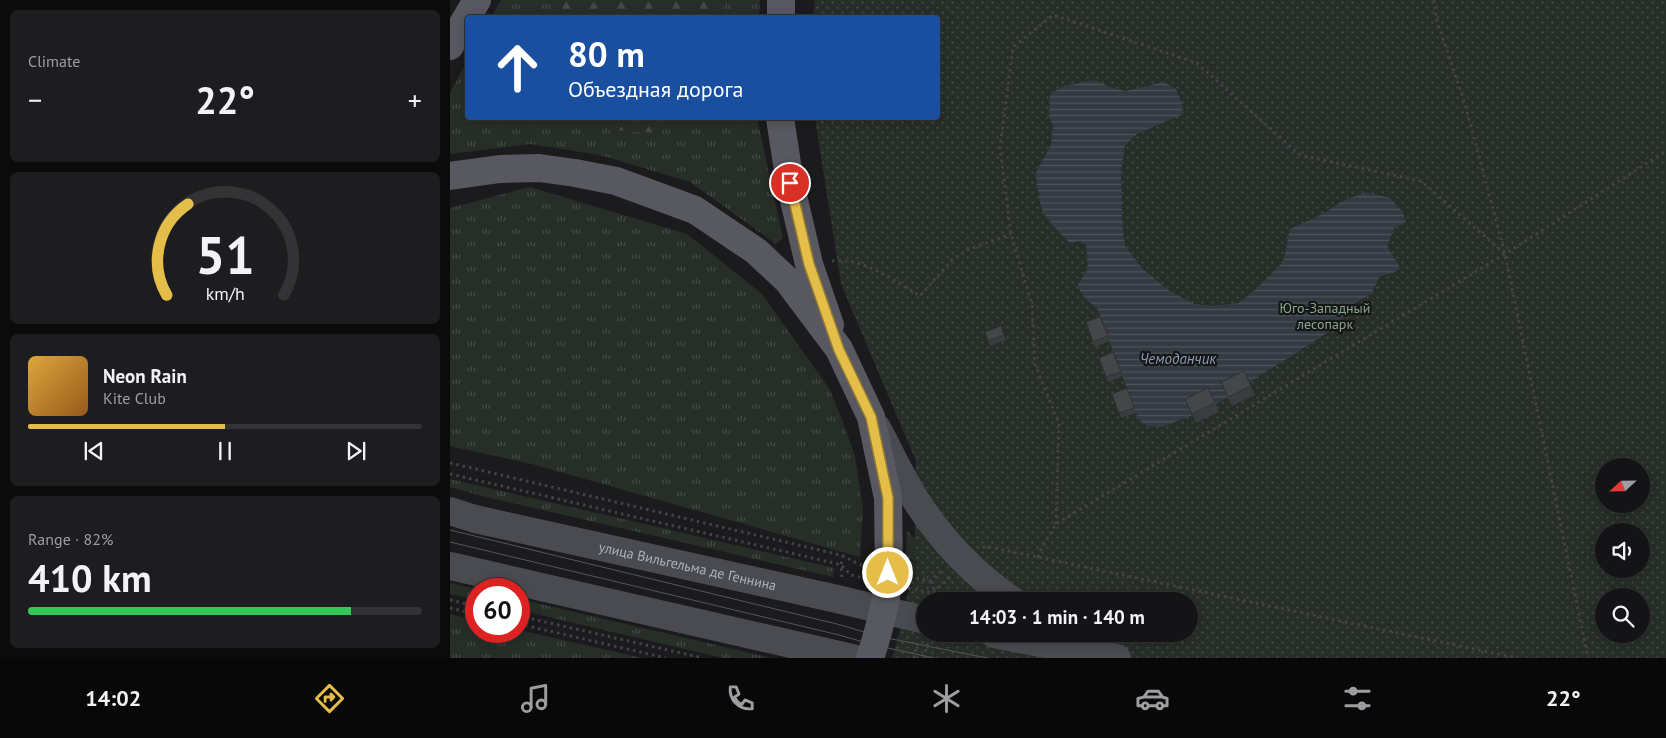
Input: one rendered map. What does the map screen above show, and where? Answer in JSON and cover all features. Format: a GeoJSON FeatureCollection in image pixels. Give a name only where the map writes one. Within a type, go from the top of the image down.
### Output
{"type":"FeatureCollection","features":[{"type":"Feature","properties":{"kind":"main road"},"geometry":{"type":"LineString","coordinates":[[468,15],[477,0]]}},
{"type":"Feature","properties":{"kind":"main road"},"geometry":{"type":"LineString","coordinates":[[781,0],[781,15]]}},
{"type":"Feature","properties":{"kind":"main road"},"geometry":{"type":"LineString","coordinates":[[450,46],[465,20]]}},
{"type":"Feature","properties":{"kind":"main road"},"geometry":{"type":"LineString","coordinates":[[780,120],[790,183],[809,264],[839,350],[871,417],[919,506],[935,527],[967,562],[1000,592]]}},
{"type":"Feature","properties":{"kind":"main road"},"geometry":{"type":"LineString","coordinates":[[450,176],[500,169],[530,168],[576,173],[616,181],[695,210],[756,251],[788,281],[839,350]]}},
{"type":"Feature","properties":{"kind":"main road"},"geometry":{"type":"LineString","coordinates":[[870,658],[877,636],[888,584],[888,498],[871,417]]}},
{"type":"Feature","properties":{"kind":"main road","name":"улица Вильгельма де Геннина"},"geometry":{"type":"LineString","coordinates":[[450,511],[475,519],[882,610],[916,625]]}},
{"type":"Feature","properties":{"kind":"main road"},"geometry":{"type":"LineString","coordinates":[[450,566],[852,658]]}},
{"type":"Feature","properties":{"kind":"main road"},"geometry":{"type":"LineString","coordinates":[[1035,642],[1117,658]]}},
{"type":"Feature","properties":{"kind":"main road"},"geometry":{"type":"LineString","coordinates":[[1090,642],[1137,658]]}},
{"type":"Feature","properties":{"kind":"path"},"geometry":{"type":"LineString","coordinates":[[1434,0],[1438,21],[1465,104],[1505,254],[1588,658]]}},
{"type":"Feature","properties":{"kind":"path"},"geometry":{"type":"LineString","coordinates":[[1056,524],[1059,424],[1035,364],[1032,305],[1011,234],[1000,148],[1013,47],[1053,15],[1197,63],[1300,155],[1422,181],[1505,254]]}},
{"type":"Feature","properties":{"kind":"path"},"geometry":{"type":"LineString","coordinates":[[1038,557],[1056,524],[1505,254],[1666,151]]}},
{"type":"Feature","properties":{"kind":"path"},"geometry":{"type":"LineString","coordinates":[[809,264],[837,260],[865,264],[920,296],[952,260],[967,250],[1011,234]]}},
{"type":"Feature","properties":{"kind":"path"},"geometry":{"type":"LineString","coordinates":[[450,463],[843,556]]}},
{"type":"Feature","properties":{"kind":"path"},"geometry":{"type":"LineString","coordinates":[[450,474],[834,563],[841,565],[852,575],[929,594],[935,591],[985,546],[1517,658]]}},
{"type":"Feature","properties":{"kind":"path"},"geometry":{"type":"LineString","coordinates":[[930,581],[935,591]]}},
{"type":"Feature","properties":{"kind":"path"},"geometry":{"type":"LineString","coordinates":[[450,600],[465,603]]}},
{"type":"Feature","properties":{"kind":"path"},"geometry":{"type":"LineString","coordinates":[[450,608],[465,611]]}},
{"type":"Feature","properties":{"kind":"path"},"geometry":{"type":"LineString","coordinates":[[530,619],[703,658]]}},
{"type":"Feature","properties":{"kind":"path"},"geometry":{"type":"LineString","coordinates":[[530,627],[666,658]]}},
{"type":"Feature","properties":{"kind":"path"},"geometry":{"type":"LineString","coordinates":[[924,658],[926,642]]}},
{"type":"Feature","properties":{"kind":"green space"},"geometry":{"type":"Polygon","coordinates":[[[501,0],[563,0],[561,15],[493,15],[501,0]]]}},
{"type":"Feature","properties":{"kind":"green space"},"geometry":{"type":"Polygon","coordinates":[[[563,0],[722,0],[724,2],[721,15],[561,15],[563,0]]]}},
{"type":"Feature","properties":{"kind":"green space"},"geometry":{"type":"Polygon","coordinates":[[[722,0],[760,0],[759,15],[722,15],[724,2],[722,0]]]}},
{"type":"Feature","properties":{"kind":"green space","name":"Юго-Западный лесопарк"},"geometry":{"type":"Polygon","coordinates":[[[815,0],[1666,0],[1666,658],[892,658],[914,567],[916,461],[841,284],[815,120],[940,120],[940,15],[813,15],[815,0]]]}},
{"type":"Feature","properties":{"kind":"green space"},"geometry":{"type":"Polygon","coordinates":[[[465,65],[465,120],[600,120],[613,130],[656,133],[679,120],[757,120],[783,238],[776,244],[690,182],[600,155],[530,144],[450,154],[450,93],[465,65]]]}},
{"type":"Feature","properties":{"kind":"green space"},"geometry":{"type":"Polygon","coordinates":[[[600,120],[679,120],[656,133],[613,130],[600,120]]]}},
{"type":"Feature","properties":{"kind":"green space"},"geometry":{"type":"Polygon","coordinates":[[[530,187],[687,234],[762,294],[830,390],[842,420],[855,456],[863,508],[860,557],[532,464],[450,446],[450,208],[530,187]]]}},
{"type":"Feature","properties":{"kind":"green space"},"geometry":{"type":"Polygon","coordinates":[[[450,479],[834,568],[833,577],[486,497],[450,487],[450,479]]]}},
{"type":"Feature","properties":{"kind":"green space"},"geometry":{"type":"Polygon","coordinates":[[[907,530],[934,563],[905,575],[907,530]]]}},
{"type":"Feature","properties":{"kind":"green space"},"geometry":{"type":"Polygon","coordinates":[[[450,583],[465,586],[465,597],[450,594],[450,583]]]}},
{"type":"Feature","properties":{"kind":"green space"},"geometry":{"type":"Polygon","coordinates":[[[530,602],[772,658],[723,658],[530,613],[530,602]]]}},
{"type":"Feature","properties":{"kind":"green space"},"geometry":{"type":"Polygon","coordinates":[[[450,614],[465,617],[465,643],[530,643],[530,633],[642,658],[450,658],[450,614]]]}},
{"type":"Feature","properties":{"kind":"water","name":"Чемоданчик"},"geometry":{"type":"Polygon","coordinates":[[[1094,80],[1112,88],[1126,91],[1164,82],[1176,89],[1182,104],[1183,114],[1137,134],[1125,145],[1121,172],[1122,221],[1125,246],[1143,269],[1168,290],[1194,304],[1214,306],[1239,303],[1283,262],[1290,229],[1325,213],[1339,203],[1365,192],[1390,198],[1402,211],[1406,222],[1394,228],[1387,247],[1400,269],[1380,276],[1371,294],[1350,306],[1341,324],[1208,409],[1162,427],[1148,426],[1141,422],[1137,416],[1098,310],[1083,296],[1079,289],[1078,284],[1088,269],[1086,245],[1081,241],[1070,243],[1044,214],[1035,174],[1051,145],[1053,126],[1049,117],[1050,94],[1065,86],[1094,80]]]}},
{"type":"Feature","properties":{"kind":"building"},"geometry":{"type":"Polygon","coordinates":[[[1100,317],[1108,336],[1093,342],[1086,322],[1100,317]]]}},
{"type":"Feature","properties":{"kind":"building"},"geometry":{"type":"Polygon","coordinates":[[[1001,326],[1004,335],[988,341],[985,332],[1001,326]]]}},
{"type":"Feature","properties":{"kind":"building"},"geometry":{"type":"Polygon","coordinates":[[[1113,352],[1121,372],[1106,377],[1099,358],[1113,352]]]}},
{"type":"Feature","properties":{"kind":"building"},"geometry":{"type":"Polygon","coordinates":[[[1244,371],[1251,386],[1228,397],[1221,382],[1244,371]]]}},
{"type":"Feature","properties":{"kind":"building"},"geometry":{"type":"Polygon","coordinates":[[[1127,388],[1134,408],[1119,413],[1112,394],[1127,388]]]}},
{"type":"Feature","properties":{"kind":"building"},"geometry":{"type":"Polygon","coordinates":[[[1208,388],[1215,403],[1192,414],[1185,399],[1208,388]]]}},
{"type":"Feature","properties":{"kind":"tram line"},"geometry":{"type":"LineString","coordinates":[[450,530],[841,625],[877,636],[987,658]]}},
{"type":"Feature","properties":{"kind":"tram line"},"geometry":{"type":"LineString","coordinates":[[450,542],[934,658]]}},
{"type":"Feature","properties":{"kind":"route"},"geometry":{"type":"LineString","coordinates":[[790,183],[809,264],[839,350],[871,417],[888,498],[888,573]]}}]}
